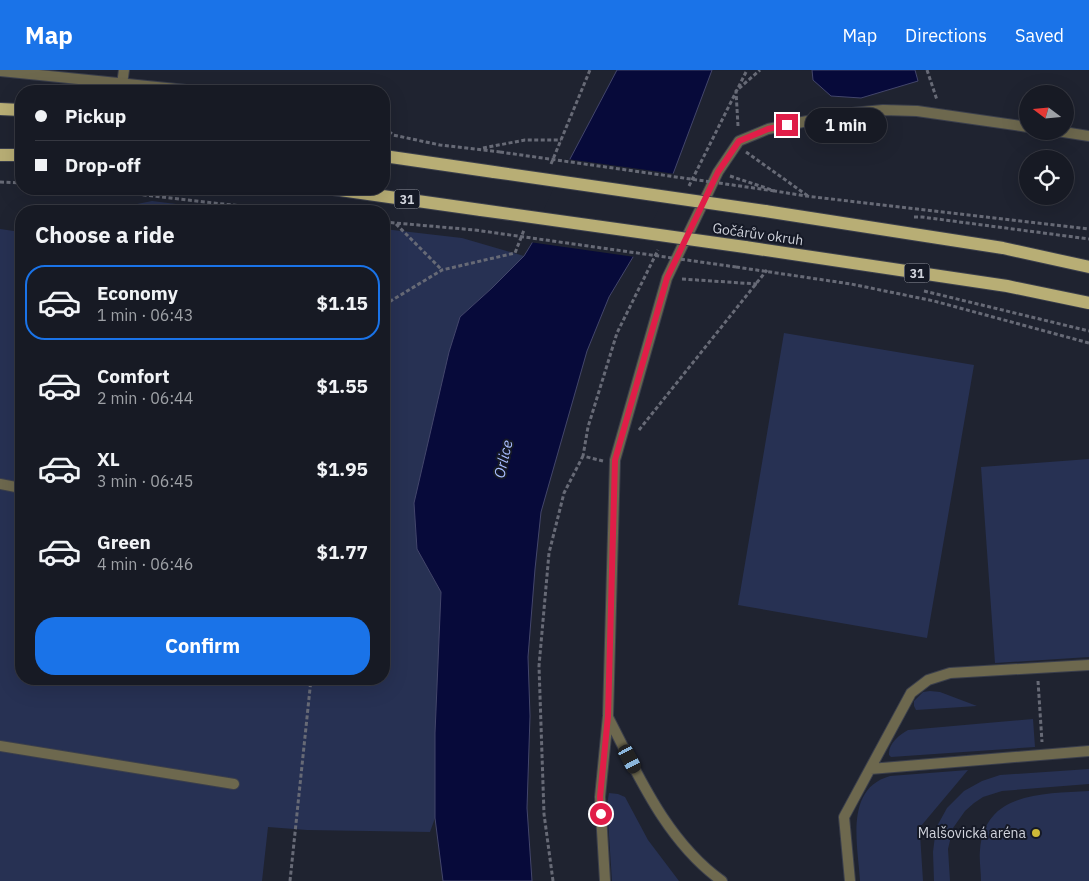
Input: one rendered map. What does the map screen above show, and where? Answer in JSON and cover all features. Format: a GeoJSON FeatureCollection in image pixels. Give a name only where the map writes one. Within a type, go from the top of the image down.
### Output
{"type":"FeatureCollection","features":[{"type":"Feature","properties":{"kind":"main road"},"geometry":{"type":"LineString","coordinates":[[0,108],[15,109]]}},
{"type":"Feature","properties":{"kind":"main road"},"geometry":{"type":"LineString","coordinates":[[0,155],[15,155]]}},
{"type":"Feature","properties":{"kind":"main road","name":"Gočárův okruh"},"geometry":{"type":"LineString","coordinates":[[390,157],[765,211],[1003,248],[1089,268]]}},
{"type":"Feature","properties":{"kind":"main road","name":"Gočárův okruh"},"geometry":{"type":"LineString","coordinates":[[375,195],[1008,286],[1089,303]]}},
{"type":"Feature","properties":{"kind":"street"},"geometry":{"type":"LineString","coordinates":[[122,84],[124,70]]}},
{"type":"Feature","properties":{"kind":"street"},"geometry":{"type":"LineString","coordinates":[[0,71],[133,85]]}},
{"type":"Feature","properties":{"kind":"street"},"geometry":{"type":"LineString","coordinates":[[605,881],[600,797],[608,716],[614,464],[667,278],[718,172],[739,141],[768,129],[842,114],[883,110],[917,111],[1019,126]]}},
{"type":"Feature","properties":{"kind":"street"},"geometry":{"type":"LineString","coordinates":[[1074,134],[1089,136]]}},
{"type":"Feature","properties":{"kind":"street"},"geometry":{"type":"LineString","coordinates":[[0,484],[15,487]]}},
{"type":"Feature","properties":{"kind":"street"},"geometry":{"type":"LineString","coordinates":[[850,881],[844,817],[911,693],[928,680],[950,674],[1089,665]]}},
{"type":"Feature","properties":{"kind":"street"},"geometry":{"type":"LineString","coordinates":[[608,716],[638,774],[669,827],[704,869],[722,881]]}},
{"type":"Feature","properties":{"kind":"street"},"geometry":{"type":"LineString","coordinates":[[0,746],[234,784]]}},
{"type":"Feature","properties":{"kind":"street"},"geometry":{"type":"LineString","coordinates":[[870,769],[1089,751]]}},
{"type":"Feature","properties":{"kind":"path"},"geometry":{"type":"LineString","coordinates":[[580,93],[590,70]]}},
{"type":"Feature","properties":{"kind":"path"},"geometry":{"type":"LineString","coordinates":[[745,74],[747,70]]}},
{"type":"Feature","properties":{"kind":"path"},"geometry":{"type":"LineString","coordinates":[[760,70],[736,91],[739,141],[748,154],[809,197]]}},
{"type":"Feature","properties":{"kind":"path"},"geometry":{"type":"LineString","coordinates":[[927,70],[942,115]]}},
{"type":"Feature","properties":{"kind":"path"},"geometry":{"type":"LineString","coordinates":[[390,133],[440,145],[809,197],[1089,229]]}},
{"type":"Feature","properties":{"kind":"path"},"geometry":{"type":"LineString","coordinates":[[478,149],[526,140],[561,140]]}},
{"type":"Feature","properties":{"kind":"path"},"geometry":{"type":"LineString","coordinates":[[718,172],[775,191]]}},
{"type":"Feature","properties":{"kind":"path"},"geometry":{"type":"LineString","coordinates":[[0,182],[15,183]]}},
{"type":"Feature","properties":{"kind":"path"},"geometry":{"type":"LineString","coordinates":[[144,195],[232,205]]}},
{"type":"Feature","properties":{"kind":"path"},"geometry":{"type":"LineString","coordinates":[[390,223],[475,230],[768,270],[851,284],[934,301],[1089,343]]}},
{"type":"Feature","properties":{"kind":"path"},"geometry":{"type":"LineString","coordinates":[[395,223],[442,270]]}},
{"type":"Feature","properties":{"kind":"path"},"geometry":{"type":"LineString","coordinates":[[633,437],[768,270]]}},
{"type":"Feature","properties":{"kind":"path"},"geometry":{"type":"LineString","coordinates":[[667,278],[757,284]]}},
{"type":"Feature","properties":{"kind":"path"},"geometry":{"type":"LineString","coordinates":[[938,296],[1089,331]]}},
{"type":"Feature","properties":{"kind":"path"},"geometry":{"type":"LineString","coordinates":[[553,881],[544,814],[539,666],[549,553],[564,493],[583,456]]}},
{"type":"Feature","properties":{"kind":"path"},"geometry":{"type":"LineString","coordinates":[[1038,680],[1043,750]]}},
{"type":"Feature","properties":{"kind":"path"},"geometry":{"type":"LineString","coordinates":[[290,881],[310,685]]}},
{"type":"Feature","properties":{"kind":"shaded area"},"geometry":{"type":"Polygon","coordinates":[[[152,201],[184,205],[136,205],[152,201]]]}},
{"type":"Feature","properties":{"kind":"shaded area"},"geometry":{"type":"Polygon","coordinates":[[[0,229],[15,231],[15,685],[390,685],[390,230],[462,238],[524,256],[460,317],[417,549],[441,592],[435,733],[435,818],[430,832],[307,830],[268,827],[262,881],[0,881],[0,229]]]}},
{"type":"Feature","properties":{"kind":"shaded area"},"geometry":{"type":"Polygon","coordinates":[[[784,333],[974,365],[927,638],[738,605],[784,333]]]}},
{"type":"Feature","properties":{"kind":"shaded area"},"geometry":{"type":"Polygon","coordinates":[[[1089,459],[1089,657],[995,663],[981,467],[1089,459]]]}},
{"type":"Feature","properties":{"kind":"shaded area"},"geometry":{"type":"Polygon","coordinates":[[[923,692],[940,692],[977,706],[916,710],[914,701],[923,692]]]}},
{"type":"Feature","properties":{"kind":"shaded area"},"geometry":{"type":"Polygon","coordinates":[[[1033,719],[1035,747],[891,757],[889,755],[892,744],[908,730],[1033,719]]]}},
{"type":"Feature","properties":{"kind":"shaded area"},"geometry":{"type":"Polygon","coordinates":[[[1089,769],[1089,784],[1002,791],[983,797],[974,803],[965,811],[953,828],[948,849],[950,881],[934,881],[933,852],[936,828],[947,808],[964,791],[982,781],[1000,775],[1089,769]]]}},
{"type":"Feature","properties":{"kind":"shaded area"},"geometry":{"type":"Polygon","coordinates":[[[968,770],[921,826],[923,881],[860,881],[856,835],[857,820],[860,805],[866,793],[875,783],[890,776],[968,770]]]}},
{"type":"Feature","properties":{"kind":"shaded area","name":"Malšovická aréna"},"geometry":{"type":"Polygon","coordinates":[[[1089,791],[1089,881],[981,881],[980,850],[984,831],[993,816],[1005,806],[1036,795],[1089,791]]]}},
{"type":"Feature","properties":{"kind":"shaded area"},"geometry":{"type":"Polygon","coordinates":[[[609,793],[625,797],[648,840],[679,881],[612,881],[607,805],[609,793]]]}},
{"type":"Feature","properties":{"kind":"water","name":"Orlice"},"geometry":{"type":"Polygon","coordinates":[[[617,70],[712,70],[673,174],[633,257],[609,297],[587,351],[541,512],[528,657],[530,716],[527,808],[532,881],[443,881],[435,818],[435,733],[441,592],[417,549],[414,503],[449,352],[460,317],[524,256],[532,243],[570,159],[617,70]]]}},
{"type":"Feature","properties":{"kind":"water"},"geometry":{"type":"Polygon","coordinates":[[[812,70],[915,70],[918,81],[861,98],[831,96],[813,80],[812,70]]]}},
{"type":"Feature","properties":{"kind":"pier"},"geometry":{"type":"Polygon","coordinates":[[[567,159],[676,174],[635,257],[529,242],[567,159]]]}},
{"type":"Feature","properties":{"kind":"place","name":"Malšovická aréna"},"geometry":{"type":"Point","coordinates":[1036,833]}},
{"type":"Feature","properties":{"kind":"route"},"geometry":{"type":"LineString","coordinates":[[601,814],[600,797],[608,716],[615,460],[667,278],[718,172],[739,141],[768,129],[787,125]]}}]}
